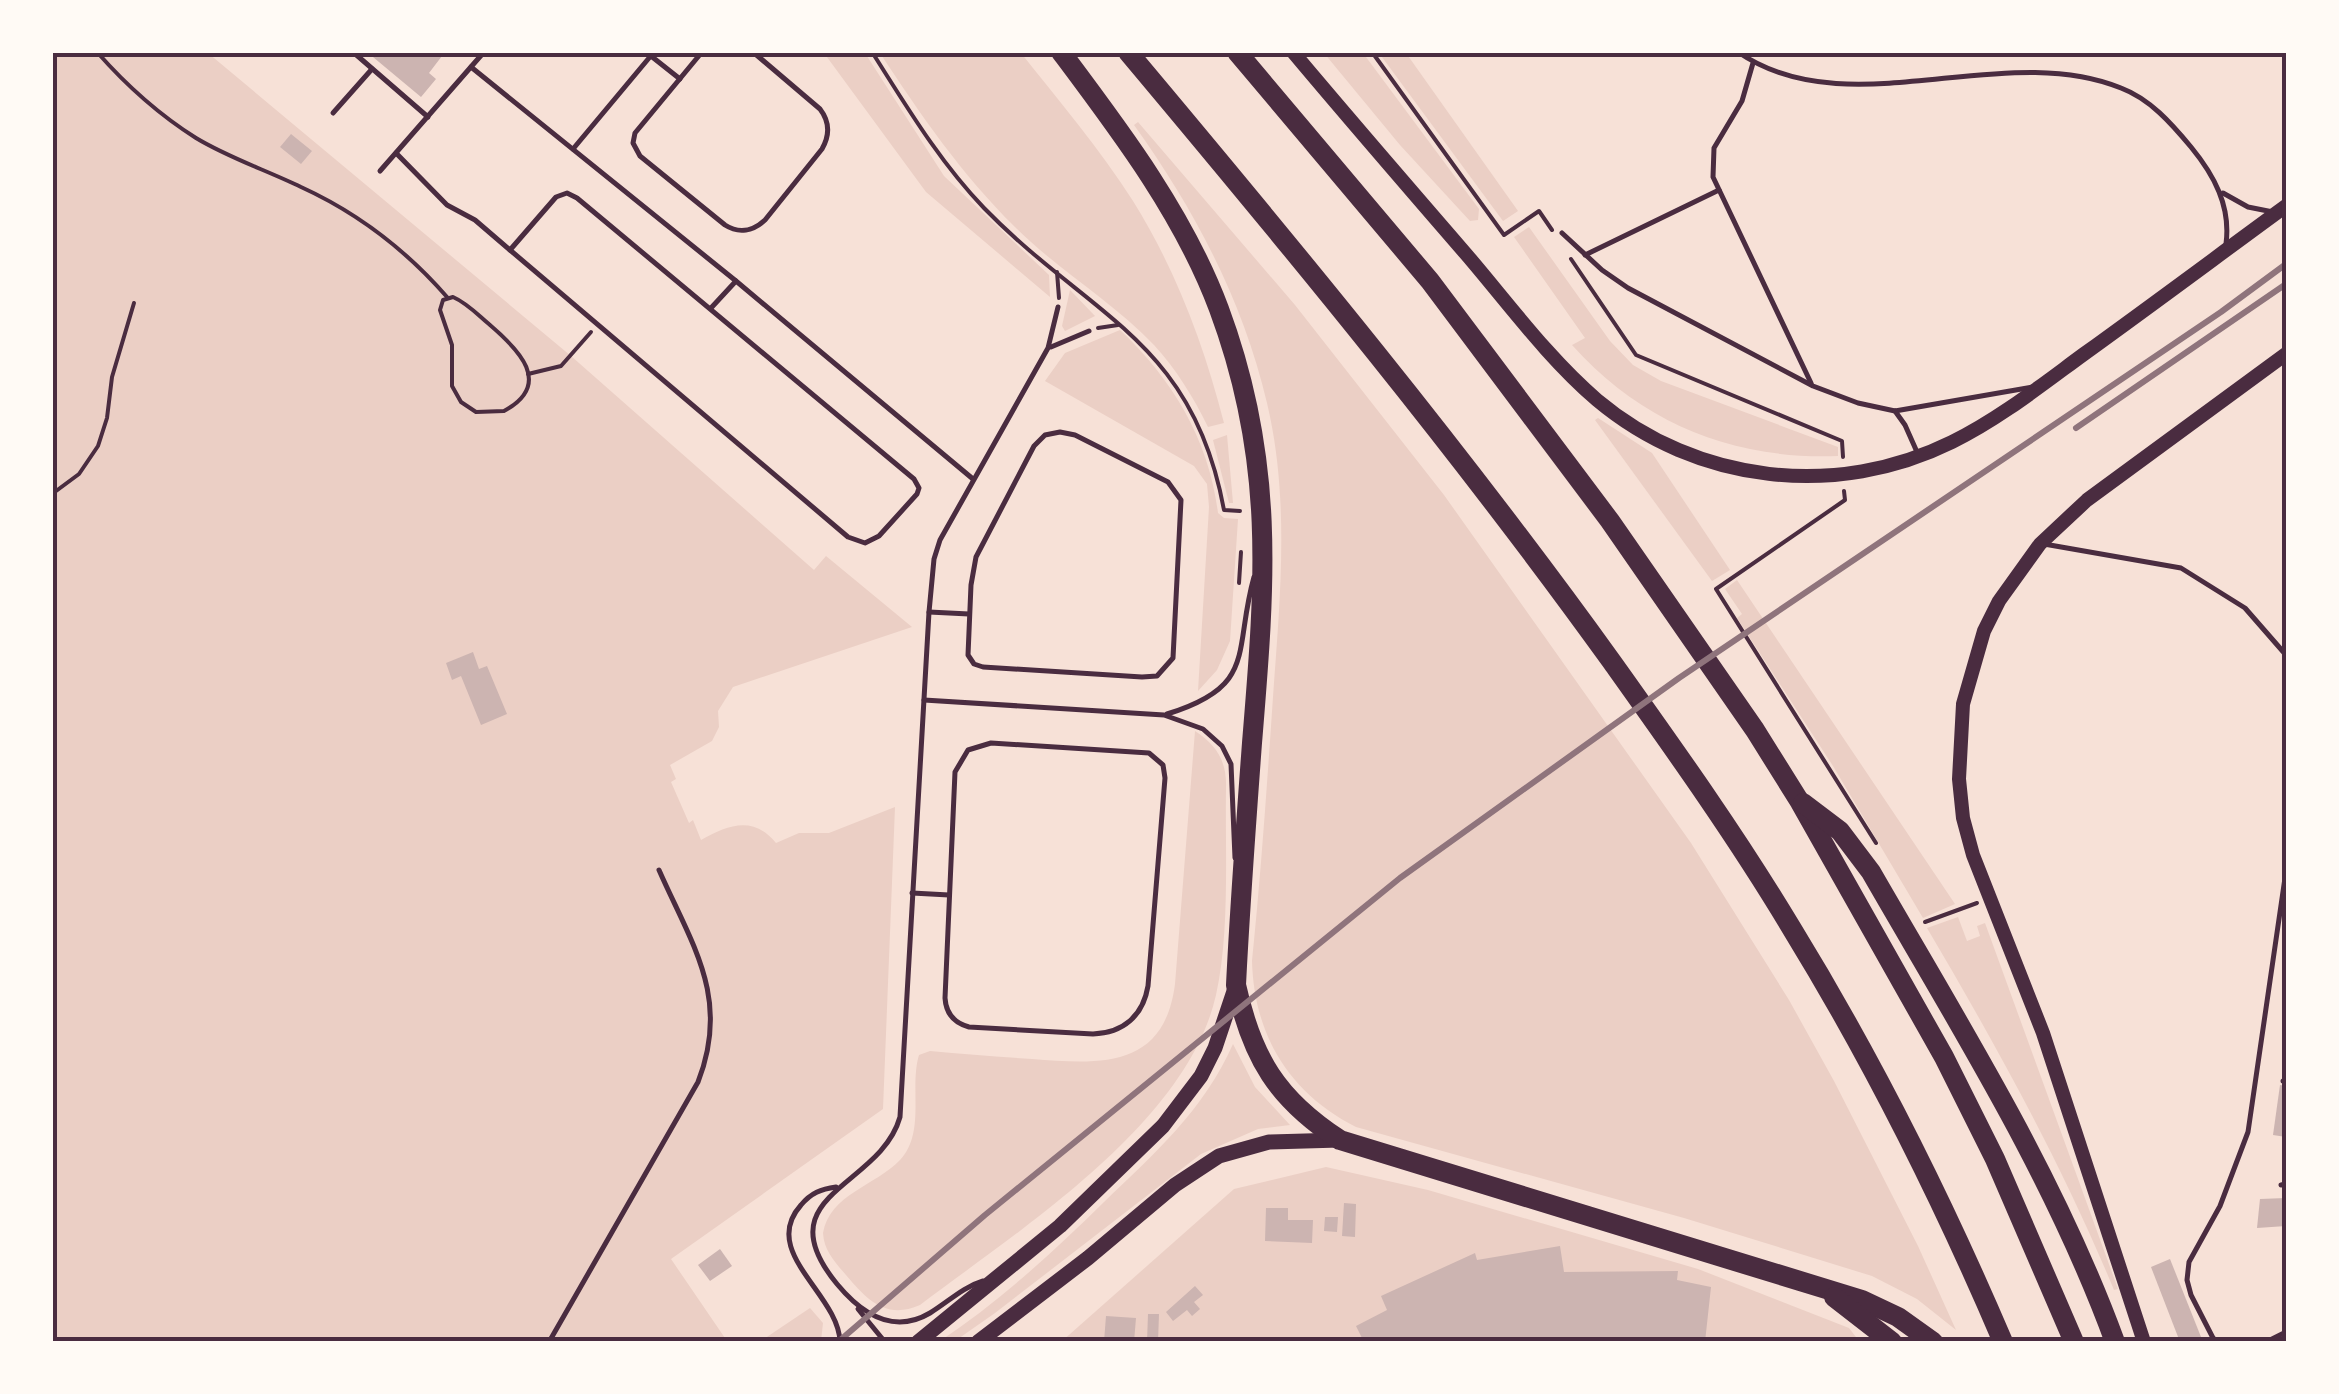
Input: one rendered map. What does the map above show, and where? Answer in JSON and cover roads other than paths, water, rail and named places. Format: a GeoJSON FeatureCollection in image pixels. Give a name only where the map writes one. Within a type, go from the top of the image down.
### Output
{"type":"FeatureCollection","features":[{"type":"Feature","properties":{"kind":"highway"},"geometry":{"type":"LineString","coordinates":[[1061,52],[1137,157],[1196,255],[1236,359],[1254,434],[1265,550],[1236,985],[1245,1025],[1260,1062],[1308,1120],[1340,1140],[1862,1300],[1898,1317],[1934,1342]]}},
{"type":"Feature","properties":{"kind":"highway"},"geometry":{"type":"LineString","coordinates":[[1128,52],[1310,268],[1461,458],[1686,766],[1761,878],[1841,1011],[1931,1182],[2003,1342]]}},
{"type":"Feature","properties":{"kind":"highway"},"geometry":{"type":"LineString","coordinates":[[1237,52],[1430,282],[1708,659],[1800,802],[1944,1057],[1995,1158],[2074,1342]]}},
{"type":"Feature","properties":{"kind":"highway"},"geometry":{"type":"LineString","coordinates":[[1800,802],[1840,831],[1880,888],[2026,1142],[2070,1232],[2115,1342]]}},
{"type":"Feature","properties":{"kind":"highway"},"geometry":{"type":"LineString","coordinates":[[1825,1290],[1892,1342]]}},
{"type":"Feature","properties":{"kind":"main road"},"geometry":{"type":"LineString","coordinates":[[918,1342],[996,1280],[1128,1161],[1183,1102],[1215,1048],[1236,985]]}},
{"type":"Feature","properties":{"kind":"main road"},"geometry":{"type":"LineString","coordinates":[[978,1342],[1088,1258],[1174,1185],[1219,1156],[1268,1142],[1340,1140]]}},
{"type":"Feature","properties":{"kind":"street"},"geometry":{"type":"LineString","coordinates":[[1293,52],[1559,362],[1598,401],[1660,441],[1730,467],[1803,478],[1844,476],[1918,457],[1955,441],[2041,385],[2282,209]]}},
{"type":"Feature","properties":{"kind":"street"},"geometry":{"type":"LineString","coordinates":[[2144,1342],[2056,1069],[1973,855],[1963,818],[1959,778],[1963,704],[1978,648],[1999,600],[2040,544],[2088,500],[2286,354]]}},
{"type":"Feature","properties":{"kind":"lane"},"geometry":{"type":"LineString","coordinates":[[354,52],[428,117]]}},
{"type":"Feature","properties":{"kind":"lane"},"geometry":{"type":"LineString","coordinates":[[380,171],[484,52]]}},
{"type":"Feature","properties":{"kind":"lane"},"geometry":{"type":"LineString","coordinates":[[702,52],[635,133],[634,148],[725,225],[738,231],[765,220],[822,149],[828,129],[820,109],[753,52]]}},
{"type":"Feature","properties":{"kind":"lane"},"geometry":{"type":"LineString","coordinates":[[1738,52],[1753,63],[1804,80],[1858,84],[2030,73],[2078,74],[2125,88],[2165,116],[2221,191],[2227,221],[2225,251]]}},
{"type":"Feature","properties":{"kind":"lane"},"geometry":{"type":"LineString","coordinates":[[573,149],[652,54],[680,79]]}},
{"type":"Feature","properties":{"kind":"lane"},"geometry":{"type":"LineString","coordinates":[[1753,63],[1742,101],[1714,148],[1711,162],[1718,190],[1812,386]]}},
{"type":"Feature","properties":{"kind":"lane"},"geometry":{"type":"LineString","coordinates":[[471,67],[973,479]]}},
{"type":"Feature","properties":{"kind":"lane"},"geometry":{"type":"LineString","coordinates":[[333,113],[372,68]]}},
{"type":"Feature","properties":{"kind":"lane"},"geometry":{"type":"LineString","coordinates":[[396,153],[448,205],[475,220],[510,250],[598,324],[848,537],[864,542],[879,536],[917,494],[917,481],[572,195],[556,196],[510,250]]}},
{"type":"Feature","properties":{"kind":"lane"},"geometry":{"type":"LineString","coordinates":[[1584,255],[1718,190]]}},
{"type":"Feature","properties":{"kind":"lane"},"geometry":{"type":"LineString","coordinates":[[2221,191],[2248,207],[2282,209]]}},
{"type":"Feature","properties":{"kind":"lane"},"geometry":{"type":"LineString","coordinates":[[1562,233],[1628,288],[1812,386],[1858,403],[1895,412],[2041,385]]}},
{"type":"Feature","properties":{"kind":"lane"},"geometry":{"type":"LineString","coordinates":[[711,308],[736,281]]}},
{"type":"Feature","properties":{"kind":"lane"},"geometry":{"type":"LineString","coordinates":[[884,1342],[821,1264],[814,1250],[814,1219],[836,1187],[882,1152],[900,1117],[929,612],[936,549],[1048,348],[1058,307]]}},
{"type":"Feature","properties":{"kind":"lane"},"geometry":{"type":"LineString","coordinates":[[1048,348],[1089,331]]}},
{"type":"Feature","properties":{"kind":"lane"},"geometry":{"type":"LineString","coordinates":[[1895,412],[1905,424],[1918,457]]}},
{"type":"Feature","properties":{"kind":"lane"},"geometry":{"type":"LineString","coordinates":[[1060,432],[1074,435],[1168,482],[1178,493],[1182,507],[1174,649],[1164,672],[1150,678],[978,667],[968,655],[969,614],[973,571],[982,544],[1034,446],[1045,436],[1060,432]]}},
{"type":"Feature","properties":{"kind":"lane"},"geometry":{"type":"LineString","coordinates":[[2040,544],[2180,568],[2245,608],[2286,655]]}},
{"type":"Feature","properties":{"kind":"lane"},"geometry":{"type":"LineString","coordinates":[[1164,715],[1210,698],[1232,674],[1242,650],[1250,592],[1265,550]]}},
{"type":"Feature","properties":{"kind":"lane"},"geometry":{"type":"LineString","coordinates":[[929,612],[969,614]]}},
{"type":"Feature","properties":{"kind":"lane"},"geometry":{"type":"LineString","coordinates":[[924,700],[1164,715],[1203,730],[1227,755],[1234,784],[1233,848],[1241,882]]}},
{"type":"Feature","properties":{"kind":"lane"},"geometry":{"type":"LineString","coordinates":[[992,743],[1142,752],[1163,765],[1148,986],[1137,1014],[1122,1027],[1093,1034],[969,1027],[956,1022],[945,1005],[949,895],[955,772],[968,750],[992,743]]}},
{"type":"Feature","properties":{"kind":"lane"},"geometry":{"type":"LineString","coordinates":[[549,1342],[698,1082],[708,1056],[712,1015],[704,975],[659,870]]}},
{"type":"Feature","properties":{"kind":"lane"},"geometry":{"type":"LineString","coordinates":[[2220,1342],[2214,1338],[2191,1295],[2187,1280],[2189,1262],[2236,1170],[2248,1132],[2286,871]]}},
{"type":"Feature","properties":{"kind":"lane"},"geometry":{"type":"LineString","coordinates":[[912,893],[949,895]]}},
{"type":"Feature","properties":{"kind":"lane"},"geometry":{"type":"LineString","coordinates":[[836,1187],[806,1199],[791,1222],[789,1235],[797,1261],[835,1318],[840,1342]]}},
{"type":"Feature","properties":{"kind":"lane"},"geometry":{"type":"LineString","coordinates":[[856,1307],[878,1318],[904,1323],[929,1314],[970,1286],[996,1280]]}},
{"type":"Feature","properties":{"kind":"lane"},"geometry":{"type":"LineString","coordinates":[[2266,1342],[2286,1332]]}},
{"type":"Feature","properties":{"kind":"railway"},"geometry":{"type":"LineString","coordinates":[[838,1342],[985,1215],[1400,878],[1679,678],[2221,312],[2286,264]]}},
{"type":"Feature","properties":{"kind":"railway"},"geometry":{"type":"LineString","coordinates":[[2076,428],[2286,284]]}}]}
